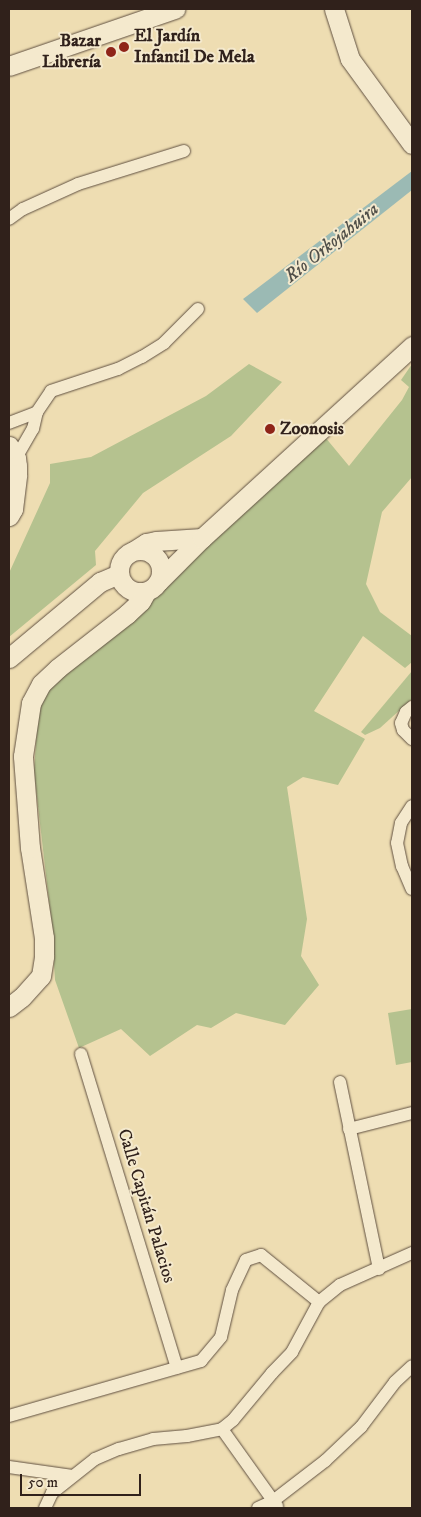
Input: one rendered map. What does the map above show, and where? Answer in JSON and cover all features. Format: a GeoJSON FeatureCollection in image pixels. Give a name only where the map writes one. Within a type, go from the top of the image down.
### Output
{"type":"FeatureCollection","features":[{"type":"Feature","properties":{"kind":"main road"},"geometry":{"type":"LineString","coordinates":[[9,66],[175,9]]}},
{"type":"Feature","properties":{"kind":"main road"},"geometry":{"type":"LineString","coordinates":[[334,9],[350,59],[412,144]]}},
{"type":"Feature","properties":{"kind":"main road"},"geometry":{"type":"LineString","coordinates":[[9,1007],[22,997],[41,976],[44,956],[44,938],[30,848],[23,756],[31,703],[42,684],[58,668],[127,614],[202,538],[412,346]]}},
{"type":"Feature","properties":{"kind":"main road"},"geometry":{"type":"LineString","coordinates":[[9,516],[13,509],[13,466]]}},
{"type":"Feature","properties":{"kind":"main road"},"geometry":{"type":"LineString","coordinates":[[152,587],[130,590],[124,584],[120,574],[122,560],[146,543],[202,538]]}},
{"type":"Feature","properties":{"kind":"main road"},"geometry":{"type":"LineString","coordinates":[[135,550],[151,552],[161,565],[152,587]]}},
{"type":"Feature","properties":{"kind":"main road"},"geometry":{"type":"LineString","coordinates":[[9,658],[100,582],[120,574]]}},
{"type":"Feature","properties":{"kind":"street"},"geometry":{"type":"LineString","coordinates":[[9,219],[23,209],[78,184],[184,151]]}},
{"type":"Feature","properties":{"kind":"street"},"geometry":{"type":"LineString","coordinates":[[13,466],[33,429],[37,412],[51,390],[118,369],[142,357],[164,342],[198,309]]}},
{"type":"Feature","properties":{"kind":"street"},"geometry":{"type":"LineString","coordinates":[[9,423],[37,412]]}},
{"type":"Feature","properties":{"kind":"street"},"geometry":{"type":"LineString","coordinates":[[412,706],[406,712],[401,723],[402,730],[412,739]]}},
{"type":"Feature","properties":{"kind":"street"},"geometry":{"type":"LineString","coordinates":[[412,806],[401,823],[397,843],[402,866],[412,889]]}},
{"type":"Feature","properties":{"kind":"street","name":"Calle Capitán Palacios"},"geometry":{"type":"LineString","coordinates":[[81,1054],[177,1368]]}},
{"type":"Feature","properties":{"kind":"street"},"geometry":{"type":"LineString","coordinates":[[340,1082],[348,1129],[379,1268]]}},
{"type":"Feature","properties":{"kind":"street"},"geometry":{"type":"LineString","coordinates":[[348,1129],[412,1113]]}},
{"type":"Feature","properties":{"kind":"street"},"geometry":{"type":"LineString","coordinates":[[45,1508],[52,1493],[94,1460],[119,1449],[153,1439],[188,1436],[222,1429],[233,1420],[292,1352],[319,1302],[340,1285],[412,1253]]}},
{"type":"Feature","properties":{"kind":"street"},"geometry":{"type":"LineString","coordinates":[[9,1416],[201,1361],[221,1337],[232,1290],[246,1260],[262,1255],[319,1302]]}},
{"type":"Feature","properties":{"kind":"street"},"geometry":{"type":"LineString","coordinates":[[258,1508],[276,1505],[325,1461],[354,1433],[395,1382],[412,1366]]}},
{"type":"Feature","properties":{"kind":"street"},"geometry":{"type":"LineString","coordinates":[[222,1429],[276,1505]]}},
{"type":"Feature","properties":{"kind":"street"},"geometry":{"type":"LineString","coordinates":[[9,1467],[72,1476]]}},
{"type":"Feature","properties":{"kind":"green space"},"geometry":{"type":"Polygon","coordinates":[[[249,364],[282,382],[231,436],[143,493],[95,551],[96,565],[9,637],[9,573],[50,483],[50,464],[91,457],[206,396],[249,364]]]}},
{"type":"Feature","properties":{"kind":"green space"},"geometry":{"type":"Polygon","coordinates":[[[412,364],[412,477],[382,512],[366,584],[380,612],[412,636],[412,662],[405,668],[363,636],[314,711],[365,739],[338,785],[303,777],[287,787],[307,919],[301,956],[319,985],[285,1025],[236,1013],[211,1028],[197,1025],[150,1056],[121,1029],[79,1048],[55,980],[51,918],[34,772],[38,712],[47,691],[170,579],[320,431],[349,466],[402,400],[409,387],[401,380],[412,364]]]}},
{"type":"Feature","properties":{"kind":"green space"},"geometry":{"type":"Polygon","coordinates":[[[412,671],[412,699],[380,728],[365,735],[361,732],[412,671]]]}},
{"type":"Feature","properties":{"kind":"green space"},"geometry":{"type":"Polygon","coordinates":[[[412,1009],[412,1062],[396,1065],[388,1013],[412,1009]]]}},
{"type":"Feature","properties":{"kind":"water","name":"Río Orkojahuira"},"geometry":{"type":"Polygon","coordinates":[[[412,171],[412,190],[257,313],[243,299],[412,171]]]}},
{"type":"Feature","properties":{"kind":"place","name":"El Jardín Infantil De Mela"},"geometry":{"type":"Point","coordinates":[124,47]}},
{"type":"Feature","properties":{"kind":"place","name":"Bazar Librería"},"geometry":{"type":"Point","coordinates":[111,52]}},
{"type":"Feature","properties":{"kind":"place","name":"Zoonosis"},"geometry":{"type":"Point","coordinates":[270,429]}}]}
